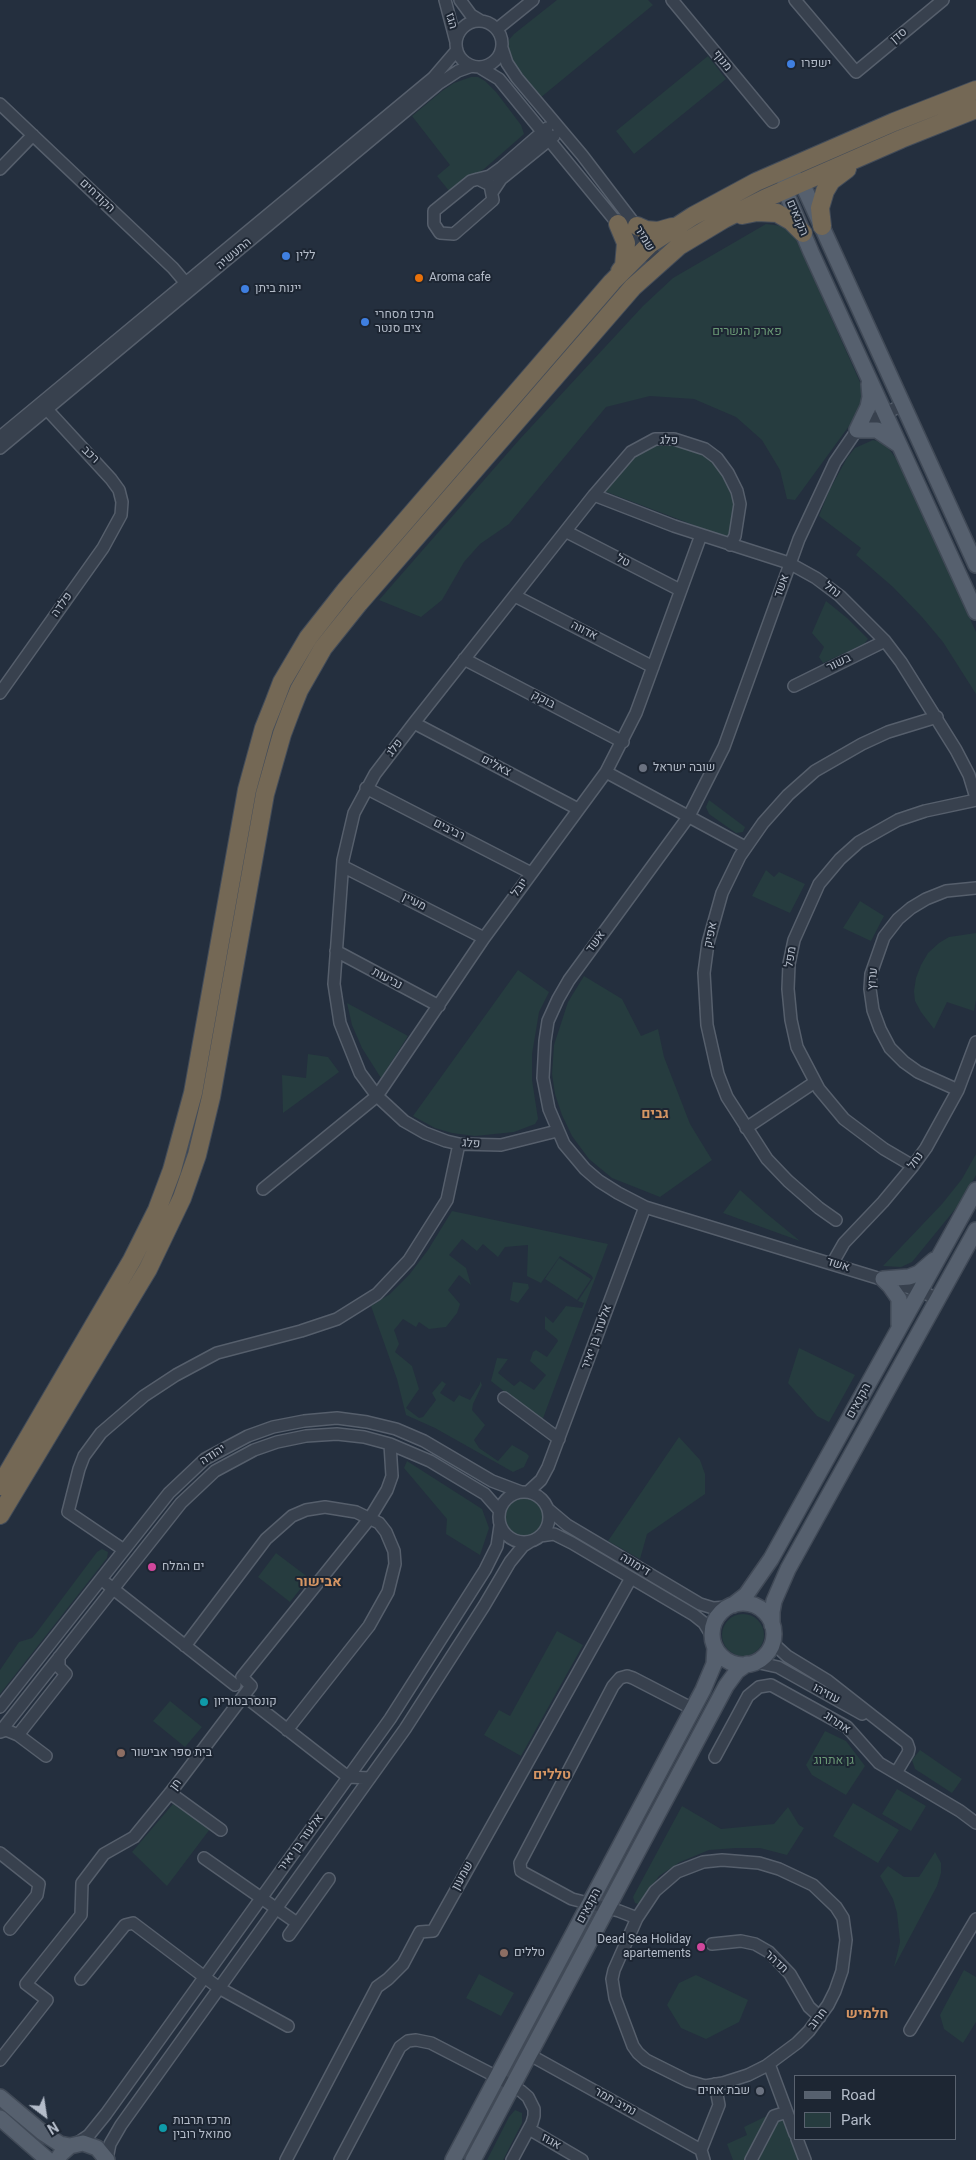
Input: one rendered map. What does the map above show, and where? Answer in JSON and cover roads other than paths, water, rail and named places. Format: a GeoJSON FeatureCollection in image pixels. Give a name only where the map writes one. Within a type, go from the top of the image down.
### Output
{"type":"FeatureCollection","features":[{"type":"Feature","properties":{"kind":"highway"},"geometry":{"type":"LineString","coordinates":[[612,282],[646,248],[679,224],[716,202],[902,118],[976,90]]}},
{"type":"Feature","properties":{"kind":"highway"},"geometry":{"type":"LineString","coordinates":[[0,1515],[148,1269],[174,1217],[190,1176],[211,1097],[265,794],[282,734],[299,690],[323,648],[359,603],[633,286],[679,246],[724,219],[785,190],[976,109]]}},
{"type":"Feature","properties":{"kind":"highway"},"geometry":{"type":"LineString","coordinates":[[822,226],[820,208],[825,191],[831,182],[862,156]]}},
{"type":"Feature","properties":{"kind":"highway"},"geometry":{"type":"LineString","coordinates":[[724,219],[757,212],[777,212],[791,221],[803,233]]}},
{"type":"Feature","properties":{"kind":"highway"},"geometry":{"type":"LineString","coordinates":[[0,1486],[132,1260],[157,1210],[172,1170],[193,1093],[247,790],[264,728],[282,682],[308,638],[345,591],[624,266],[626,244],[618,224]]}},
{"type":"Feature","properties":{"kind":"highway"},"geometry":{"type":"LineString","coordinates":[[636,226],[646,230],[658,231],[679,224]]}},
{"type":"Feature","properties":{"kind":"main road","name":"הקנאים"},"geometry":{"type":"LineString","coordinates":[[785,170],[802,183],[976,565]]}},
{"type":"Feature","properties":{"kind":"main road","name":"הקנאים"},"geometry":{"type":"LineString","coordinates":[[785,170],[785,190],[803,233],[976,612]]}},
{"type":"Feature","properties":{"kind":"main road"},"geometry":{"type":"LineString","coordinates":[[857,430],[868,407],[870,397],[867,375]]}},
{"type":"Feature","properties":{"kind":"main road"},"geometry":{"type":"LineString","coordinates":[[857,430],[877,430],[899,445]]}},
{"type":"Feature","properties":{"kind":"main road","name":"הקנאים"},"geometry":{"type":"LineString","coordinates":[[730,1606],[746,1595],[771,1559],[976,1190]]}},
{"type":"Feature","properties":{"kind":"main road","name":"הקנאים"},"geometry":{"type":"LineString","coordinates":[[772,1632],[774,1601],[784,1577],[976,1230]]}},
{"type":"Feature","properties":{"kind":"main road"},"geometry":{"type":"LineString","coordinates":[[883,1280],[909,1277],[919,1273],[940,1254]]}},
{"type":"Feature","properties":{"kind":"main road"},"geometry":{"type":"LineString","coordinates":[[883,1280],[896,1293],[899,1299],[899,1329]]}},
{"type":"Feature","properties":{"kind":"main road"},"geometry":{"type":"LineString","coordinates":[[743,1603],[755,1606],[766,1614],[772,1632],[767,1653],[751,1663],[740,1665],[728,1661],[713,1642],[715,1620],[730,1606],[743,1603]]}},
{"type":"Feature","properties":{"kind":"main road","name":"הקנאים"},"geometry":{"type":"LineString","coordinates":[[453,2160],[693,1709],[714,1664],[713,1642]]}},
{"type":"Feature","properties":{"kind":"main road","name":"הקנאים"},"geometry":{"type":"LineString","coordinates":[[473,2160],[726,1686],[737,1671],[751,1663]]}},
{"type":"Feature","properties":{"kind":"main road"},"geometry":{"type":"LineString","coordinates":[[0,2097],[43,2133],[60,2144],[90,2144],[103,2152],[107,2159]]}},
{"type":"Feature","properties":{"kind":"main road"},"geometry":{"type":"LineString","coordinates":[[0,2118],[48,2160]]}},
{"type":"Feature","properties":{"kind":"main road"},"geometry":{"type":"LineString","coordinates":[[57,2160],[65,2150],[73,2145]]}},
{"type":"Feature","properties":{"kind":"street","name":"הגז"},"geometry":{"type":"LineString","coordinates":[[445,0],[456,46]]}},
{"type":"Feature","properties":{"kind":"street","name":"הגז"},"geometry":{"type":"LineString","coordinates":[[460,0],[471,15],[481,21]]}},
{"type":"Feature","properties":{"kind":"street"},"geometry":{"type":"LineString","coordinates":[[497,30],[533,0]]}},
{"type":"Feature","properties":{"kind":"street","name":"מנוף"},"geometry":{"type":"LineString","coordinates":[[672,0],[773,122]]}},
{"type":"Feature","properties":{"kind":"street","name":"סדן"},"geometry":{"type":"LineString","coordinates":[[802,2],[856,72],[943,0]]}},
{"type":"Feature","properties":{"kind":"street"},"geometry":{"type":"LineString","coordinates":[[481,21],[491,24],[497,30],[502,40],[502,48],[497,59],[490,64],[476,67],[463,61],[456,46],[459,32],[465,26],[481,21]]}},
{"type":"Feature","properties":{"kind":"street","name":"התעשיה"},"geometry":{"type":"LineString","coordinates":[[189,286],[433,78],[456,46]]}},
{"type":"Feature","properties":{"kind":"street","name":"שמיר"},"geometry":{"type":"LineString","coordinates":[[502,48],[507,63],[517,78],[558,126],[636,226],[646,248],[658,265]]}},
{"type":"Feature","properties":{"kind":"street","name":"התעשיה"},"geometry":{"type":"LineString","coordinates":[[0,437],[43,406],[438,84],[458,71],[476,67]]}},
{"type":"Feature","properties":{"kind":"street","name":"שמיר"},"geometry":{"type":"LineString","coordinates":[[476,67],[500,79],[618,224],[646,248]]}},
{"type":"Feature","properties":{"kind":"street","name":"הקודחים"},"geometry":{"type":"LineString","coordinates":[[0,104],[189,286]]}},
{"type":"Feature","properties":{"kind":"street"},"geometry":{"type":"LineString","coordinates":[[492,190],[501,179],[558,126]]}},
{"type":"Feature","properties":{"kind":"street"},"geometry":{"type":"LineString","coordinates":[[0,169],[33,136]]}},
{"type":"Feature","properties":{"kind":"street"},"geometry":{"type":"LineString","coordinates":[[478,179],[490,185],[493,200],[478,216],[454,234],[440,233],[434,224],[434,211],[471,181],[478,179],[490,176],[546,136]]}},
{"type":"Feature","properties":{"kind":"street","name":"אשד"},"geometry":{"type":"LineString","coordinates":[[902,405],[857,430],[835,462],[790,563],[742,702],[724,747],[690,816],[569,980],[548,1021],[545,1041],[544,1078],[549,1109],[557,1131],[574,1156],[599,1181],[645,1206],[920,1290],[938,1299]]}},
{"type":"Feature","properties":{"kind":"street","name":"התעשיה"},"geometry":{"type":"LineString","coordinates":[[0,448],[43,406]]}},
{"type":"Feature","properties":{"kind":"street","name":"רכב"},"geometry":{"type":"LineString","coordinates":[[43,406],[111,479],[120,496],[121,515]]}},
{"type":"Feature","properties":{"kind":"street","name":"פלג"},"geometry":{"type":"LineString","coordinates":[[557,1131],[501,1145],[459,1144],[419,1130],[404,1121],[376,1096],[360,1073],[340,1023],[334,984],[344,867],[348,836],[354,813],[366,788],[414,723],[594,494],[631,452],[655,439],[674,439],[705,449],[717,458],[728,473],[737,491],[740,504],[735,536],[730,545]]}},
{"type":"Feature","properties":{"kind":"street","name":"נחל"},"geometry":{"type":"LineString","coordinates":[[594,494],[701,535],[790,563],[816,578],[840,596],[885,641],[902,662],[937,717],[969,775],[976,799]]}},
{"type":"Feature","properties":{"kind":"street","name":"פלדה"},"geometry":{"type":"LineString","coordinates":[[0,693],[103,548],[121,515]]}},
{"type":"Feature","properties":{"kind":"street","name":"טל"},"geometry":{"type":"LineString","coordinates":[[566,532],[680,590]]}},
{"type":"Feature","properties":{"kind":"street","name":"יובל"},"geometry":{"type":"LineString","coordinates":[[262,1188],[376,1096],[484,938],[606,772],[623,742],[653,667],[701,535]]}},
{"type":"Feature","properties":{"kind":"street","name":"אדווה"},"geometry":{"type":"LineString","coordinates":[[515,596],[653,667]]}},
{"type":"Feature","properties":{"kind":"street","name":"בשור"},"geometry":{"type":"LineString","coordinates":[[794,686],[885,641]]}},
{"type":"Feature","properties":{"kind":"street","name":"בוקק"},"geometry":{"type":"LineString","coordinates":[[464,659],[623,742]]}},
{"type":"Feature","properties":{"kind":"street","name":"אפיק"},"geometry":{"type":"LineString","coordinates":[[836,1220],[788,1181],[767,1159],[727,1097],[718,1074],[707,1025],[704,973],[715,914],[722,893],[745,847],[762,823],[788,795],[815,771],[862,744],[888,732],[937,717]]}},
{"type":"Feature","properties":{"kind":"street","name":"צאלים"},"geometry":{"type":"LineString","coordinates":[[414,723],[578,810]]}},
{"type":"Feature","properties":{"kind":"street"},"geometry":{"type":"LineString","coordinates":[[606,772],[745,847]]}},
{"type":"Feature","properties":{"kind":"street","name":"רביבים"},"geometry":{"type":"LineString","coordinates":[[366,788],[531,873]]}},
{"type":"Feature","properties":{"kind":"street","name":"מפל"},"geometry":{"type":"LineString","coordinates":[[913,1166],[884,1149],[844,1119],[830,1104],[815,1082],[797,1047],[791,1020],[788,989],[789,964],[794,940],[819,884],[840,859],[878,830],[898,820],[925,810],[976,799]]}},
{"type":"Feature","properties":{"kind":"street","name":"מעיין"},"geometry":{"type":"LineString","coordinates":[[344,867],[484,938]]}},
{"type":"Feature","properties":{"kind":"street","name":"ערוץ"},"geometry":{"type":"LineString","coordinates":[[958,1090],[918,1072],[904,1062],[890,1048],[873,1010],[870,989],[871,974],[876,954],[884,937],[898,919],[911,908],[926,899],[946,891],[976,888]]}},
{"type":"Feature","properties":{"kind":"street","name":"נביעות"},"geometry":{"type":"LineString","coordinates":[[336,951],[439,1006]]}},
{"type":"Feature","properties":{"kind":"street","name":"נחל"},"geometry":{"type":"LineString","coordinates":[[832,1264],[844,1242],[913,1166],[942,1120],[958,1090],[976,1042]]}},
{"type":"Feature","properties":{"kind":"street"},"geometry":{"type":"LineString","coordinates":[[746,1128],[815,1082]]}},
{"type":"Feature","properties":{"kind":"street"},"geometry":{"type":"LineString","coordinates":[[124,1550],[68,1512],[78,1469],[84,1456],[101,1433],[144,1396],[176,1375],[217,1353],[301,1331],[337,1319],[377,1294],[409,1260],[447,1200],[459,1144]]}},
{"type":"Feature","properties":{"kind":"street","name":"אלעזר בן יאיר"},"geometry":{"type":"LineString","coordinates":[[524,1492],[541,1480],[548,1467],[645,1206]]}},
{"type":"Feature","properties":{"kind":"street"},"geometry":{"type":"LineString","coordinates":[[504,1398],[559,1439]]}},
{"type":"Feature","properties":{"kind":"street","name":"יהודה"},"geometry":{"type":"LineString","coordinates":[[0,1707],[169,1493],[205,1459],[248,1436],[273,1427],[304,1421],[351,1420],[396,1429],[437,1448],[505,1487],[524,1492]]}},
{"type":"Feature","properties":{"kind":"street","name":"יהודה"},"geometry":{"type":"LineString","coordinates":[[0,1732],[167,1519],[190,1493],[214,1472],[241,1456],[277,1442],[323,1434],[357,1436],[390,1444],[430,1461],[485,1494],[499,1510]]}},
{"type":"Feature","properties":{"kind":"street","name":"חן"},"geometry":{"type":"LineString","coordinates":[[0,2060],[47,2000],[26,1984],[81,1915],[82,1883],[104,1854],[134,1837],[170,1793],[251,1686],[242,1677],[370,1518],[387,1490],[392,1476],[390,1444]]}},
{"type":"Feature","properties":{"kind":"street","name":"אלעזר בן יאיר"},"geometry":{"type":"LineString","coordinates":[[545,1505],[544,1484],[548,1467]]}},
{"type":"Feature","properties":{"kind":"street"},"geometry":{"type":"LineString","coordinates":[[524,1492],[539,1496],[545,1505],[548,1523],[536,1538],[518,1542],[507,1536],[500,1526],[499,1510],[508,1498],[524,1492]]}},
{"type":"Feature","properties":{"kind":"street","name":"דימונה"},"geometry":{"type":"LineString","coordinates":[[545,1505],[558,1520],[567,1526],[700,1604],[714,1608],[730,1606]]}},
{"type":"Feature","properties":{"kind":"street"},"geometry":{"type":"LineString","coordinates":[[186,1646],[266,1539],[292,1516],[306,1510],[325,1507],[356,1512],[370,1518],[386,1532],[394,1551],[395,1564],[388,1592],[369,1626],[287,1730]]}},
{"type":"Feature","properties":{"kind":"street","name":"אלעזר בן יאיר"},"geometry":{"type":"LineString","coordinates":[[73,2145],[89,2135],[106,2114],[417,1678],[485,1570],[497,1546],[500,1526]]}},
{"type":"Feature","properties":{"kind":"street","name":"דימונה"},"geometry":{"type":"LineString","coordinates":[[536,1538],[548,1534],[560,1536],[702,1621],[713,1642]]}},
{"type":"Feature","properties":{"kind":"street","name":"אלעזר בן יאיר"},"geometry":{"type":"LineString","coordinates":[[107,2159],[110,2144],[121,2125],[370,1778],[437,1680],[510,1562],[523,1546],[536,1538]]}},
{"type":"Feature","properties":{"kind":"street"},"geometry":{"type":"LineString","coordinates":[[100,1578],[235,1685]]}},
{"type":"Feature","properties":{"kind":"street","name":"שמעון"},"geometry":{"type":"LineString","coordinates":[[286,2160],[377,1987],[403,1964],[420,1932],[433,1931],[631,1578]]}},
{"type":"Feature","properties":{"kind":"street","name":"עוזיהו"},"geometry":{"type":"LineString","coordinates":[[772,1632],[776,1646],[787,1656],[828,1681],[907,1743],[909,1749],[896,1773]]}},
{"type":"Feature","properties":{"kind":"street"},"geometry":{"type":"LineString","coordinates":[[18,1735],[66,1674],[59,1667],[59,1657]]}},
{"type":"Feature","properties":{"kind":"street","name":"עוזיהו"},"geometry":{"type":"LineString","coordinates":[[751,1663],[778,1667],[894,1732]]}},
{"type":"Feature","properties":{"kind":"street"},"geometry":{"type":"LineString","coordinates":[[637,1918],[609,1908],[590,1905],[561,1894],[524,1873],[520,1867],[617,1681],[627,1676],[693,1709]]}},
{"type":"Feature","properties":{"kind":"street","name":"אתרוג"},"geometry":{"type":"LineString","coordinates":[[715,1757],[748,1696],[758,1687],[771,1685],[847,1727],[871,1756],[960,1811],[976,1823]]}},
{"type":"Feature","properties":{"kind":"street"},"geometry":{"type":"LineString","coordinates":[[252,1702],[348,1777],[370,1778]]}},
{"type":"Feature","properties":{"kind":"street"},"geometry":{"type":"LineString","coordinates":[[0,1732],[6,1730],[18,1735],[46,1756]]}},
{"type":"Feature","properties":{"kind":"street"},"geometry":{"type":"LineString","coordinates":[[170,1793],[221,1830]]}},
{"type":"Feature","properties":{"kind":"street"},"geometry":{"type":"LineString","coordinates":[[0,1853],[38,1884],[38,1895],[10,1929]]}},
{"type":"Feature","properties":{"kind":"street"},"geometry":{"type":"LineString","coordinates":[[204,1858],[297,1923]]}},
{"type":"Feature","properties":{"kind":"street","name":"חרוב"},"geometry":{"type":"LineString","coordinates":[[722,1860],[759,1863],[797,1876],[813,1885],[826,1896],[839,1912],[845,1928],[846,1940],[842,1971],[835,1991],[820,2017],[797,2043],[769,2064],[748,2075],[705,2086],[688,2081],[646,2060],[633,2046],[615,1998],[612,1979],[614,1970],[637,1918],[655,1891],[666,1880],[677,1872],[703,1862],[722,1860]]}},
{"type":"Feature","properties":{"kind":"street"},"geometry":{"type":"LineString","coordinates":[[289,1935],[328,1879]]}},
{"type":"Feature","properties":{"kind":"street"},"geometry":{"type":"LineString","coordinates":[[910,2030],[976,1919]]}},
{"type":"Feature","properties":{"kind":"street"},"geometry":{"type":"LineString","coordinates":[[81,1979],[125,1924],[133,1923],[219,1988],[288,2026]]}},
{"type":"Feature","properties":{"kind":"street","name":"תדהר"},"geometry":{"type":"LineString","coordinates":[[712,1944],[741,1941],[755,1944],[769,1952],[790,1974],[809,2007],[820,2017]]}},
{"type":"Feature","properties":{"kind":"street","name":"אגוז"},"geometry":{"type":"LineString","coordinates":[[340,2160],[400,2047],[408,2041],[416,2040],[431,2043],[513,2086],[528,2097],[534,2109],[529,2129],[582,2160]]}},
{"type":"Feature","properties":{"kind":"street","name":"נתיב תמר"},"geometry":{"type":"LineString","coordinates":[[530,2055],[702,2155]]}},
{"type":"Feature","properties":{"kind":"street"},"geometry":{"type":"LineString","coordinates":[[769,2064],[794,2131]]}},
{"type":"Feature","properties":{"kind":"street"},"geometry":{"type":"LineString","coordinates":[[702,2155],[719,2105],[715,2084]]}},
{"type":"Feature","properties":{"kind":"street"},"geometry":{"type":"LineString","coordinates":[[751,2160],[774,2116],[787,2112]]}},
{"type":"Feature","properties":{"kind":"street"},"geometry":{"type":"LineString","coordinates":[[512,2160],[529,2129]]}},
{"type":"Feature","properties":{"kind":"street"},"geometry":{"type":"LineString","coordinates":[[797,2140],[805,2160]]}},
{"type":"Feature","properties":{"kind":"place","name":"ישפרו"},"geometry":{"type":"Point","coordinates":[791,64]}},
{"type":"Feature","properties":{"kind":"place","name":"ללין"},"geometry":{"type":"Point","coordinates":[286,256]}},
{"type":"Feature","properties":{"kind":"place","name":"Aroma cafe"},"geometry":{"type":"Point","coordinates":[419,278]}},
{"type":"Feature","properties":{"kind":"place","name":"יינות ביתן"},"geometry":{"type":"Point","coordinates":[245,289]}},
{"type":"Feature","properties":{"kind":"place","name":"מרכז מסחרי צים סנטר"},"geometry":{"type":"Point","coordinates":[365,322]}},
{"type":"Feature","properties":{"kind":"place","name":"שובה ישראל"},"geometry":{"type":"Point","coordinates":[643,768]}},
{"type":"Feature","properties":{"kind":"place","name":"ים המלח"},"geometry":{"type":"Point","coordinates":[152,1567]}},
{"type":"Feature","properties":{"kind":"place","name":"קונסרבטוריון"},"geometry":{"type":"Point","coordinates":[204,1702]}},
{"type":"Feature","properties":{"kind":"place","name":"בית ספר אבישור"},"geometry":{"type":"Point","coordinates":[121,1753]}},
{"type":"Feature","properties":{"kind":"place","name":"Dead Sea Holiday apartements"},"geometry":{"type":"Point","coordinates":[701,1947]}},
{"type":"Feature","properties":{"kind":"place","name":"טללים"},"geometry":{"type":"Point","coordinates":[504,1953]}},
{"type":"Feature","properties":{"kind":"place","name":"שבת אחים"},"geometry":{"type":"Point","coordinates":[760,2091]}},
{"type":"Feature","properties":{"kind":"place","name":"מרכז תרבות סמואל רובין"},"geometry":{"type":"Point","coordinates":[163,2128]}},
{"type":"Feature","properties":{"kind":"district","name":"גבים"},"geometry":{"type":"Point","coordinates":[655,1114]}},
{"type":"Feature","properties":{"kind":"district","name":"אבישור"},"geometry":{"type":"Point","coordinates":[319,1582]}},
{"type":"Feature","properties":{"kind":"district","name":"טללים"},"geometry":{"type":"Point","coordinates":[552,1775]}},
{"type":"Feature","properties":{"kind":"district","name":"חלמיש"},"geometry":{"type":"Point","coordinates":[867,2014]}},
{"type":"Feature","properties":{"kind":"park label","name":"פארק הנשרים"},"geometry":{"type":"Point","coordinates":[747,332]}},
{"type":"Feature","properties":{"kind":"park label","name":"גן אתרוג"},"geometry":{"type":"Point","coordinates":[834,1761]}}]}
